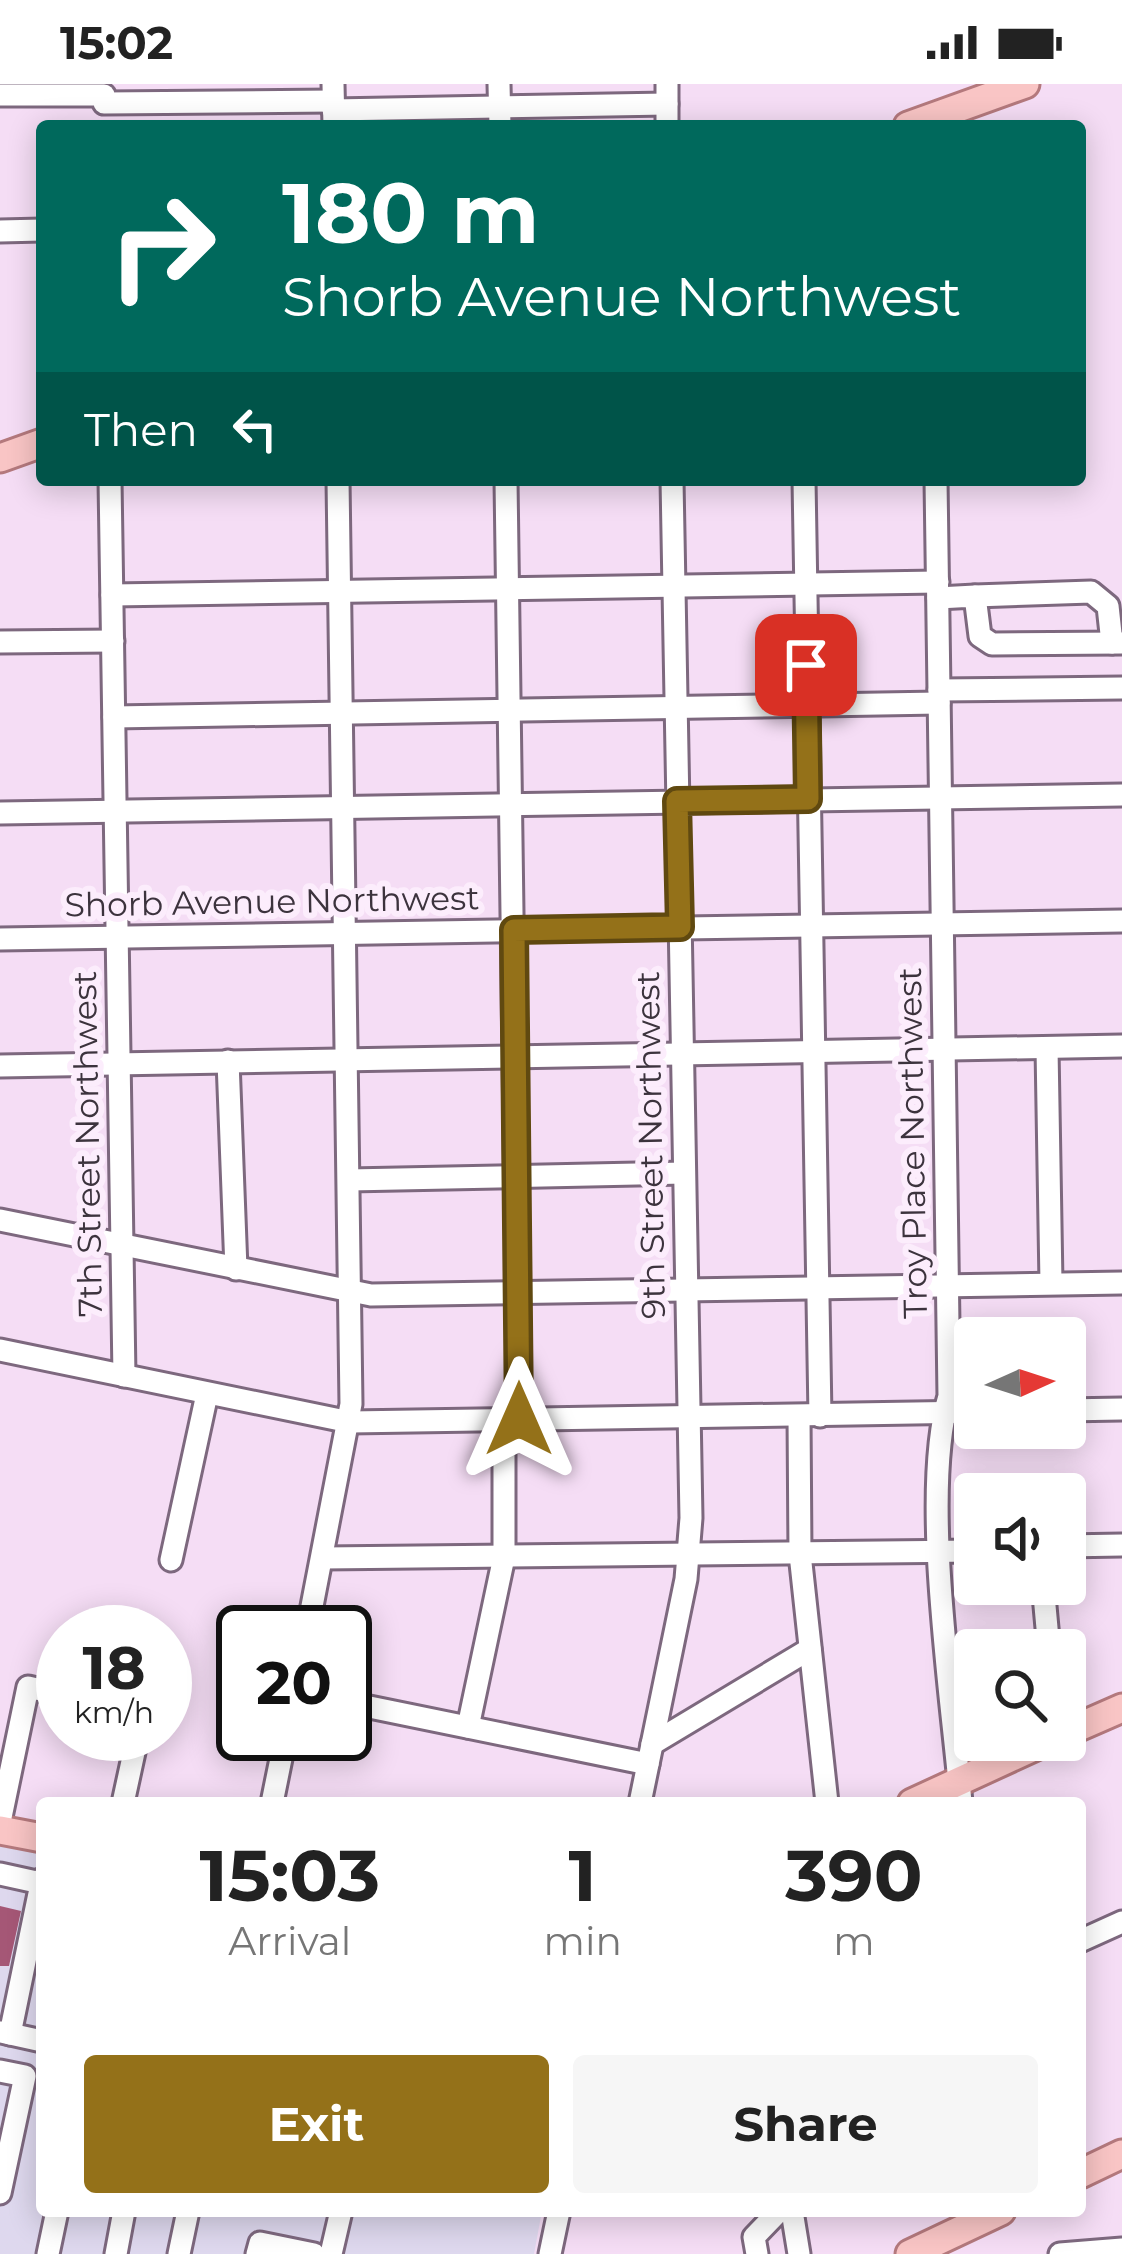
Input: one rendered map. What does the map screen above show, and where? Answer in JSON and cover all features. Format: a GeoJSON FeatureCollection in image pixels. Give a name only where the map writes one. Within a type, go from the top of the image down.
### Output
{"type":"FeatureCollection","features":[{"type":"Feature","properties":{"kind":"main road"},"geometry":{"type":"LineString","coordinates":[[930,120],[1025,84]]}},
{"type":"Feature","properties":{"kind":"main road"},"geometry":{"type":"LineString","coordinates":[[0,458],[36,445]]}},
{"type":"Feature","properties":{"kind":"main road"},"geometry":{"type":"LineString","coordinates":[[1086,1724],[1122,1708]]}},
{"type":"Feature","properties":{"kind":"main road"},"geometry":{"type":"LineString","coordinates":[[960,1792],[1013,1761]]}},
{"type":"Feature","properties":{"kind":"main road"},"geometry":{"type":"LineString","coordinates":[[0,1826],[36,1836]]}},
{"type":"Feature","properties":{"kind":"main road"},"geometry":{"type":"LineString","coordinates":[[1086,2171],[1122,2154]]}},
{"type":"Feature","properties":{"kind":"main road"},"geometry":{"type":"LineString","coordinates":[[910,2254],[988,2217]]}},
{"type":"Feature","properties":{"kind":"street"},"geometry":{"type":"LineString","coordinates":[[6,92],[104,102],[219,93],[333,105],[667,105]]}},
{"type":"Feature","properties":{"kind":"street"},"geometry":{"type":"LineString","coordinates":[[0,230],[36,230]]}},
{"type":"Feature","properties":{"kind":"street","name":"7th Street Northwest"},"geometry":{"type":"LineString","coordinates":[[110,486],[124,1376]]}},
{"type":"Feature","properties":{"kind":"street"},"geometry":{"type":"LineString","coordinates":[[313,1605],[350,1422],[338,486]]}},
{"type":"Feature","properties":{"kind":"street"},"geometry":{"type":"LineString","coordinates":[[468,1727],[504,1557],[518,1292],[506,486]]}},
{"type":"Feature","properties":{"kind":"street","name":"9th Street Northwest"},"geometry":{"type":"LineString","coordinates":[[641,1797],[690,1554],[672,486]]}},
{"type":"Feature","properties":{"kind":"street"},"geometry":{"type":"LineString","coordinates":[[804,486],[817,1288],[800,1554],[826,1797]]}},
{"type":"Feature","properties":{"kind":"street","name":"Troy Place Northwest"},"geometry":{"type":"LineString","coordinates":[[936,486],[949,1396],[939,1427],[941,1550],[960,1792]]}},
{"type":"Feature","properties":{"kind":"street"},"geometry":{"type":"LineString","coordinates":[[112,595],[806,584],[974,596],[1091,592],[1108,606],[1117,643],[992,644],[980,636],[974,596]]}},
{"type":"Feature","properties":{"kind":"street"},"geometry":{"type":"LineString","coordinates":[[0,642],[113,641]]}},
{"type":"Feature","properties":{"kind":"street"},"geometry":{"type":"LineString","coordinates":[[114,717],[807,706],[1122,688]]}},
{"type":"Feature","properties":{"kind":"street"},"geometry":{"type":"LineString","coordinates":[[0,813],[1122,795]]}},
{"type":"Feature","properties":{"kind":"street","name":"Shorb Avenue Northwest"},"geometry":{"type":"LineString","coordinates":[[0,939],[1122,921]]}},
{"type":"Feature","properties":{"kind":"street"},"geometry":{"type":"LineString","coordinates":[[0,1066],[1122,1046]]}},
{"type":"Feature","properties":{"kind":"street"},"geometry":{"type":"LineString","coordinates":[[1047,1048],[1051,1283]]}},
{"type":"Feature","properties":{"kind":"street"},"geometry":{"type":"LineString","coordinates":[[228,1061],[236,1269]]}},
{"type":"Feature","properties":{"kind":"street"},"geometry":{"type":"LineString","coordinates":[[349,1180],[684,1173]]}},
{"type":"Feature","properties":{"kind":"street"},"geometry":{"type":"LineString","coordinates":[[0,1220],[350,1294],[1122,1283]]}},
{"type":"Feature","properties":{"kind":"street"},"geometry":{"type":"LineString","coordinates":[[0,1350],[350,1422],[954,1413]]}},
{"type":"Feature","properties":{"kind":"street"},"geometry":{"type":"LineString","coordinates":[[171,1560],[207,1394]]}},
{"type":"Feature","properties":{"kind":"street"},"geometry":{"type":"LineString","coordinates":[[1086,1410],[1122,1409]]}},
{"type":"Feature","properties":{"kind":"street"},"geometry":{"type":"LineString","coordinates":[[1086,1546],[1122,1545]]}},
{"type":"Feature","properties":{"kind":"street"},"geometry":{"type":"LineString","coordinates":[[323,1558],[954,1550]]}},
{"type":"Feature","properties":{"kind":"street"},"geometry":{"type":"LineString","coordinates":[[372,1707],[650,1754],[810,1649]]}},
{"type":"Feature","properties":{"kind":"street"},"geometry":{"type":"LineString","coordinates":[[0,1826],[28,1687],[36,1689]]}},
{"type":"Feature","properties":{"kind":"street"},"geometry":{"type":"LineString","coordinates":[[124,1797],[132,1761]]}},
{"type":"Feature","properties":{"kind":"street"},"geometry":{"type":"LineString","coordinates":[[273,1797],[281,1761]]}},
{"type":"Feature","properties":{"kind":"street"},"geometry":{"type":"LineString","coordinates":[[0,1874],[36,1880]]}},
{"type":"Feature","properties":{"kind":"street"},"geometry":{"type":"LineString","coordinates":[[36,1906],[5,2033],[36,2040]]}},
{"type":"Feature","properties":{"kind":"street"},"geometry":{"type":"LineString","coordinates":[[1086,1938],[1122,1922]]}},
{"type":"Feature","properties":{"kind":"street"},"geometry":{"type":"LineString","coordinates":[[0,2071],[25,2076],[0,2193]]}},
{"type":"Feature","properties":{"kind":"street"},"geometry":{"type":"LineString","coordinates":[[48,2254],[56,2217]]}},
{"type":"Feature","properties":{"kind":"street"},"geometry":{"type":"LineString","coordinates":[[116,2254],[123,2217]]}},
{"type":"Feature","properties":{"kind":"street"},"geometry":{"type":"LineString","coordinates":[[179,2254],[187,2217]]}},
{"type":"Feature","properties":{"kind":"street"},"geometry":{"type":"LineString","coordinates":[[331,2254],[340,2217]]}},
{"type":"Feature","properties":{"kind":"street"},"geometry":{"type":"LineString","coordinates":[[550,2254],[559,2217]]}},
{"type":"Feature","properties":{"kind":"street"},"geometry":{"type":"LineString","coordinates":[[757,2254],[754,2237],[775,2217]]}},
{"type":"Feature","properties":{"kind":"street"},"geometry":{"type":"LineString","coordinates":[[782,2217],[799,2254]]}},
{"type":"Feature","properties":{"kind":"street"},"geometry":{"type":"LineString","coordinates":[[257,2254],[260,2243],[314,2254]]}},
{"type":"Feature","properties":{"kind":"street"},"geometry":{"type":"LineString","coordinates":[[1060,2254],[1122,2249]]}},
{"type":"Feature","properties":{"kind":"shaded area"},"geometry":{"type":"Polygon","coordinates":[[[0,1821],[36,1830],[36,2217],[541,2217],[534,2254],[0,2254],[0,1821]]]}},
{"type":"Feature","properties":{"kind":"building"},"geometry":{"type":"Polygon","coordinates":[[[0,1906],[21,1911],[9,1966],[0,1966],[0,1906]]]}},
{"type":"Feature","properties":{"kind":"route"},"geometry":{"type":"LineString","coordinates":[[519,1419],[514,930],[680,927],[677,801],[808,799],[806,665]]}}]}
